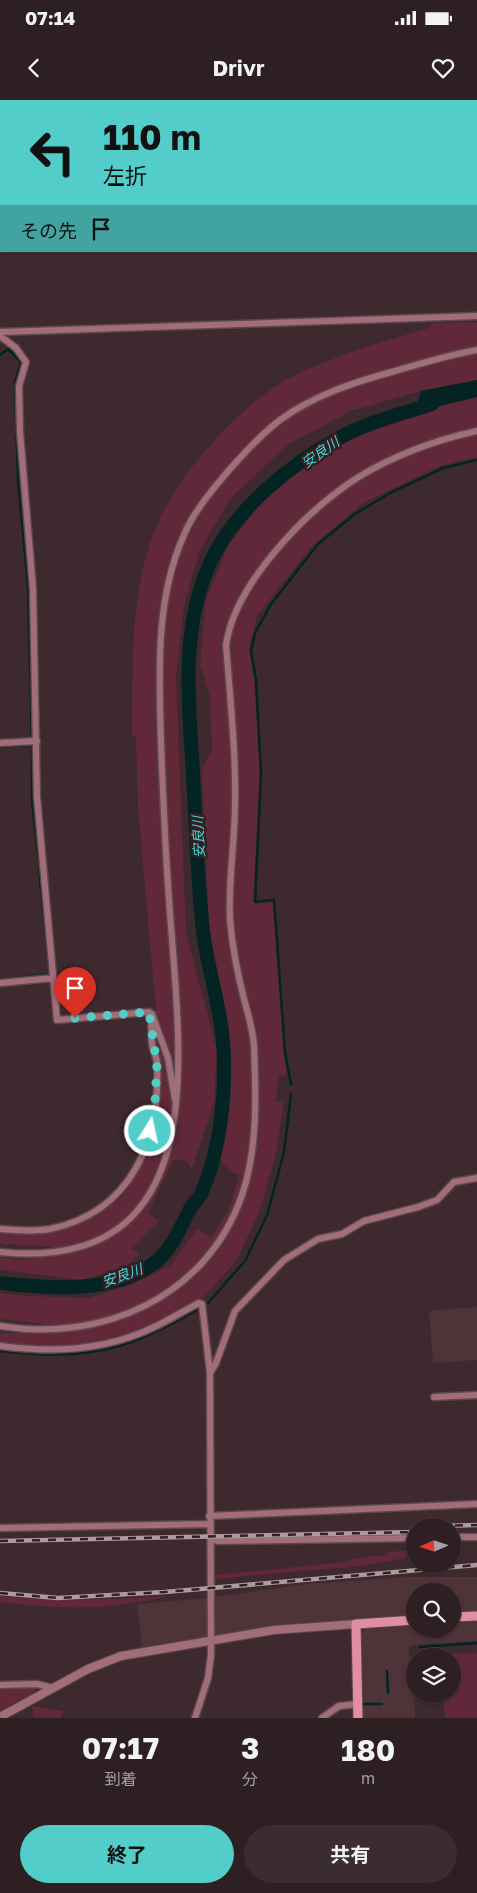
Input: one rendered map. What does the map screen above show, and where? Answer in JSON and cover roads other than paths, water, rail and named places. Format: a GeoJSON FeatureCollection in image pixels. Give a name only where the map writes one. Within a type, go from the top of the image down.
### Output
{"type":"FeatureCollection","features":[{"type":"Feature","properties":{"kind":"main road"},"geometry":{"type":"LineString","coordinates":[[461,1617],[477,1616]]}},
{"type":"Feature","properties":{"kind":"main road"},"geometry":{"type":"LineString","coordinates":[[358,1718],[356,1624],[406,1621]]}},
{"type":"Feature","properties":{"kind":"street"},"geometry":{"type":"LineString","coordinates":[[0,332],[477,316]]}},
{"type":"Feature","properties":{"kind":"street"},"geometry":{"type":"LineString","coordinates":[[0,336],[16,348],[26,362],[19,386],[20,432],[33,589],[37,797],[57,1020],[149,1012]]}},
{"type":"Feature","properties":{"kind":"street"},"geometry":{"type":"LineString","coordinates":[[0,1252],[20,1254],[71,1250],[92,1244],[129,1220],[154,1184],[171,1136],[179,1078],[177,994],[164,823],[160,678],[161,630],[166,595],[174,559],[182,538],[212,491],[238,460],[273,426],[298,409],[354,382],[439,357],[477,350]]}},
{"type":"Feature","properties":{"kind":"street"},"geometry":{"type":"LineString","coordinates":[[0,1326],[42,1329],[77,1327],[108,1321],[137,1311],[166,1295],[183,1281],[203,1261],[233,1217],[243,1194],[250,1164],[254,1109],[254,1053],[252,1024],[237,969],[230,918],[236,761],[226,645],[228,632],[238,607],[259,574],[288,539],[334,496],[378,467],[445,438],[477,431]]}},
{"type":"Feature","properties":{"kind":"street"},"geometry":{"type":"LineString","coordinates":[[0,743],[37,741]]}},
{"type":"Feature","properties":{"kind":"street"},"geometry":{"type":"LineString","coordinates":[[0,983],[53,978]]}},
{"type":"Feature","properties":{"kind":"street"},"geometry":{"type":"LineString","coordinates":[[149,1012],[152,1014],[168,1058],[176,1109]]}},
{"type":"Feature","properties":{"kind":"street"},"geometry":{"type":"LineString","coordinates":[[0,1229],[49,1229],[89,1216],[118,1194],[131,1178],[147,1142],[155,1102],[157,1065],[149,1012]]}},
{"type":"Feature","properties":{"kind":"street"},"geometry":{"type":"LineString","coordinates":[[210,1373],[216,1363],[235,1311],[284,1260],[318,1239],[342,1234],[364,1221],[437,1200],[454,1182],[477,1178]]}},
{"type":"Feature","properties":{"kind":"street"},"geometry":{"type":"LineString","coordinates":[[0,1346],[21,1349],[72,1350],[90,1347],[128,1338],[151,1329],[200,1303],[202,1304],[210,1373],[209,1524],[212,1540],[210,1546],[211,1641],[208,1678],[195,1718]]}},
{"type":"Feature","properties":{"kind":"street"},"geometry":{"type":"LineString","coordinates":[[434,1397],[477,1395]]}},
{"type":"Feature","properties":{"kind":"street"},"geometry":{"type":"LineString","coordinates":[[209,1516],[477,1504]]}},
{"type":"Feature","properties":{"kind":"street"},"geometry":{"type":"LineString","coordinates":[[0,1528],[209,1524]]}},
{"type":"Feature","properties":{"kind":"street"},"geometry":{"type":"LineString","coordinates":[[461,1537],[477,1537]]}},
{"type":"Feature","properties":{"kind":"street"},"geometry":{"type":"LineString","coordinates":[[212,1540],[406,1538]]}},
{"type":"Feature","properties":{"kind":"street"},"geometry":{"type":"LineString","coordinates":[[0,1717],[101,1663],[121,1656],[274,1630],[356,1624]]}},
{"type":"Feature","properties":{"kind":"street"},"geometry":{"type":"LineString","coordinates":[[0,1686],[37,1684],[53,1688]]}},
{"type":"Feature","properties":{"kind":"street"},"geometry":{"type":"LineString","coordinates":[[322,1718],[340,1706],[358,1704]]}},
{"type":"Feature","properties":{"kind":"water"},"geometry":{"type":"Polygon","coordinates":[[[477,380],[477,397],[415,412],[421,391],[477,380]]]}},
{"type":"Feature","properties":{"kind":"waterway"},"geometry":{"type":"LineString","coordinates":[[0,355],[8,349],[21,362],[15,383],[18,480],[28,585],[32,745],[0,747]]}},
{"type":"Feature","properties":{"kind":"waterway","name":"安良川"},"geometry":{"type":"LineString","coordinates":[[0,1283],[61,1287],[82,1286],[103,1284],[123,1279],[141,1271],[158,1260],[168,1249],[190,1208],[202,1192],[209,1175],[218,1138],[224,1079],[221,1027],[202,921],[190,720],[189,664],[191,637],[195,609],[202,583],[223,539],[251,505],[285,474],[321,448],[350,432],[432,404]]}},
{"type":"Feature","properties":{"kind":"waterway"},"geometry":{"type":"LineString","coordinates":[[291,1084],[285,1053],[274,900],[255,902],[261,774],[256,680],[251,651],[255,633],[271,604],[318,544],[355,514],[390,493],[443,468],[477,460]]}},
{"type":"Feature","properties":{"kind":"waterway"},"geometry":{"type":"LineString","coordinates":[[32,745],[32,801],[39,862]]}},
{"type":"Feature","properties":{"kind":"waterway"},"geometry":{"type":"LineString","coordinates":[[0,980],[50,974],[39,869]]}},
{"type":"Feature","properties":{"kind":"waterway"},"geometry":{"type":"LineString","coordinates":[[208,1303],[245,1261],[267,1215],[284,1152],[291,1094]]}},
{"type":"Feature","properties":{"kind":"waterway"},"geometry":{"type":"LineString","coordinates":[[0,1351],[57,1354],[103,1350],[147,1336],[197,1310]]}},
{"type":"Feature","properties":{"kind":"waterway"},"geometry":{"type":"LineString","coordinates":[[420,1647],[477,1643]]}},
{"type":"Feature","properties":{"kind":"waterway"},"geometry":{"type":"LineString","coordinates":[[387,1671],[388,1693]]}},
{"type":"Feature","properties":{"kind":"waterway"},"geometry":{"type":"LineString","coordinates":[[363,1704],[382,1704]]}},
{"type":"Feature","properties":{"kind":"railway"},"geometry":{"type":"LineString","coordinates":[[461,1525],[477,1525]]}},
{"type":"Feature","properties":{"kind":"railway"},"geometry":{"type":"LineString","coordinates":[[0,1541],[406,1532]]}},
{"type":"Feature","properties":{"kind":"railway"},"geometry":{"type":"LineString","coordinates":[[0,1593],[58,1598],[165,1592],[477,1565]]}}]}
